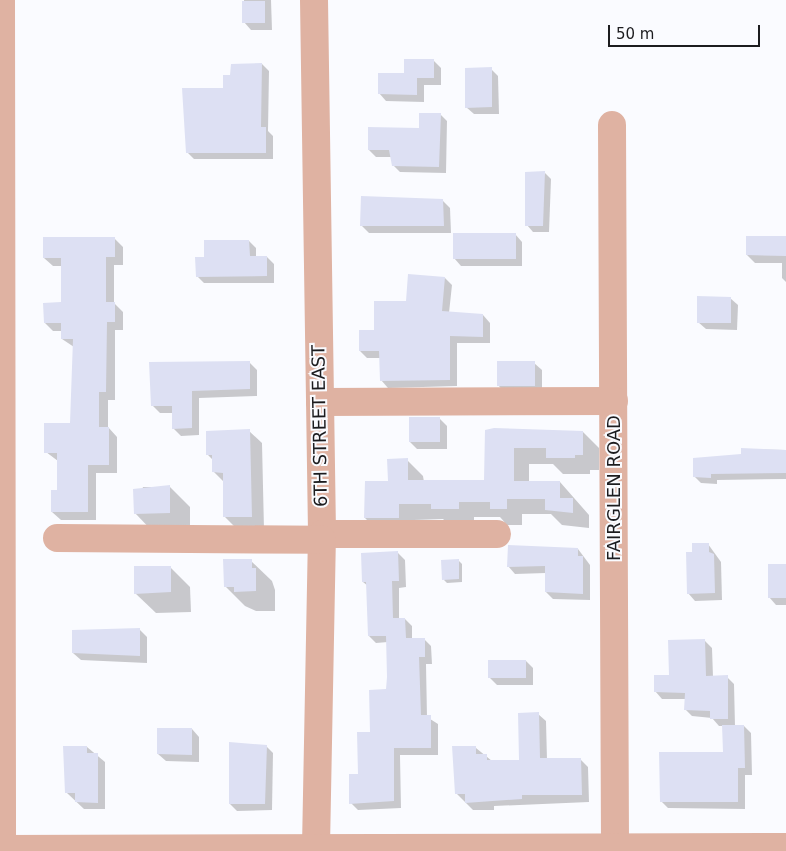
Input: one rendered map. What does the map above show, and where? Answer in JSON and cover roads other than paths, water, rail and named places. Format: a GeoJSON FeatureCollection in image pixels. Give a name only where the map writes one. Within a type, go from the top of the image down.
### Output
{"type":"FeatureCollection","features":[{"type":"Feature","properties":{"kind":"street"},"geometry":{"type":"LineString","coordinates":[[1,0],[2,850],[786,847]]}},
{"type":"Feature","properties":{"kind":"street","name":"6TH STREET EAST"},"geometry":{"type":"LineString","coordinates":[[314,0],[322,537],[316,850]]}},
{"type":"Feature","properties":{"kind":"street","name":"FAIRGLEN ROAD"},"geometry":{"type":"LineString","coordinates":[[612,125],[615,849]]}},
{"type":"Feature","properties":{"kind":"street"},"geometry":{"type":"LineString","coordinates":[[320,402],[614,401]]}},
{"type":"Feature","properties":{"kind":"street"},"geometry":{"type":"LineString","coordinates":[[57,538],[496,534]]}}]}
